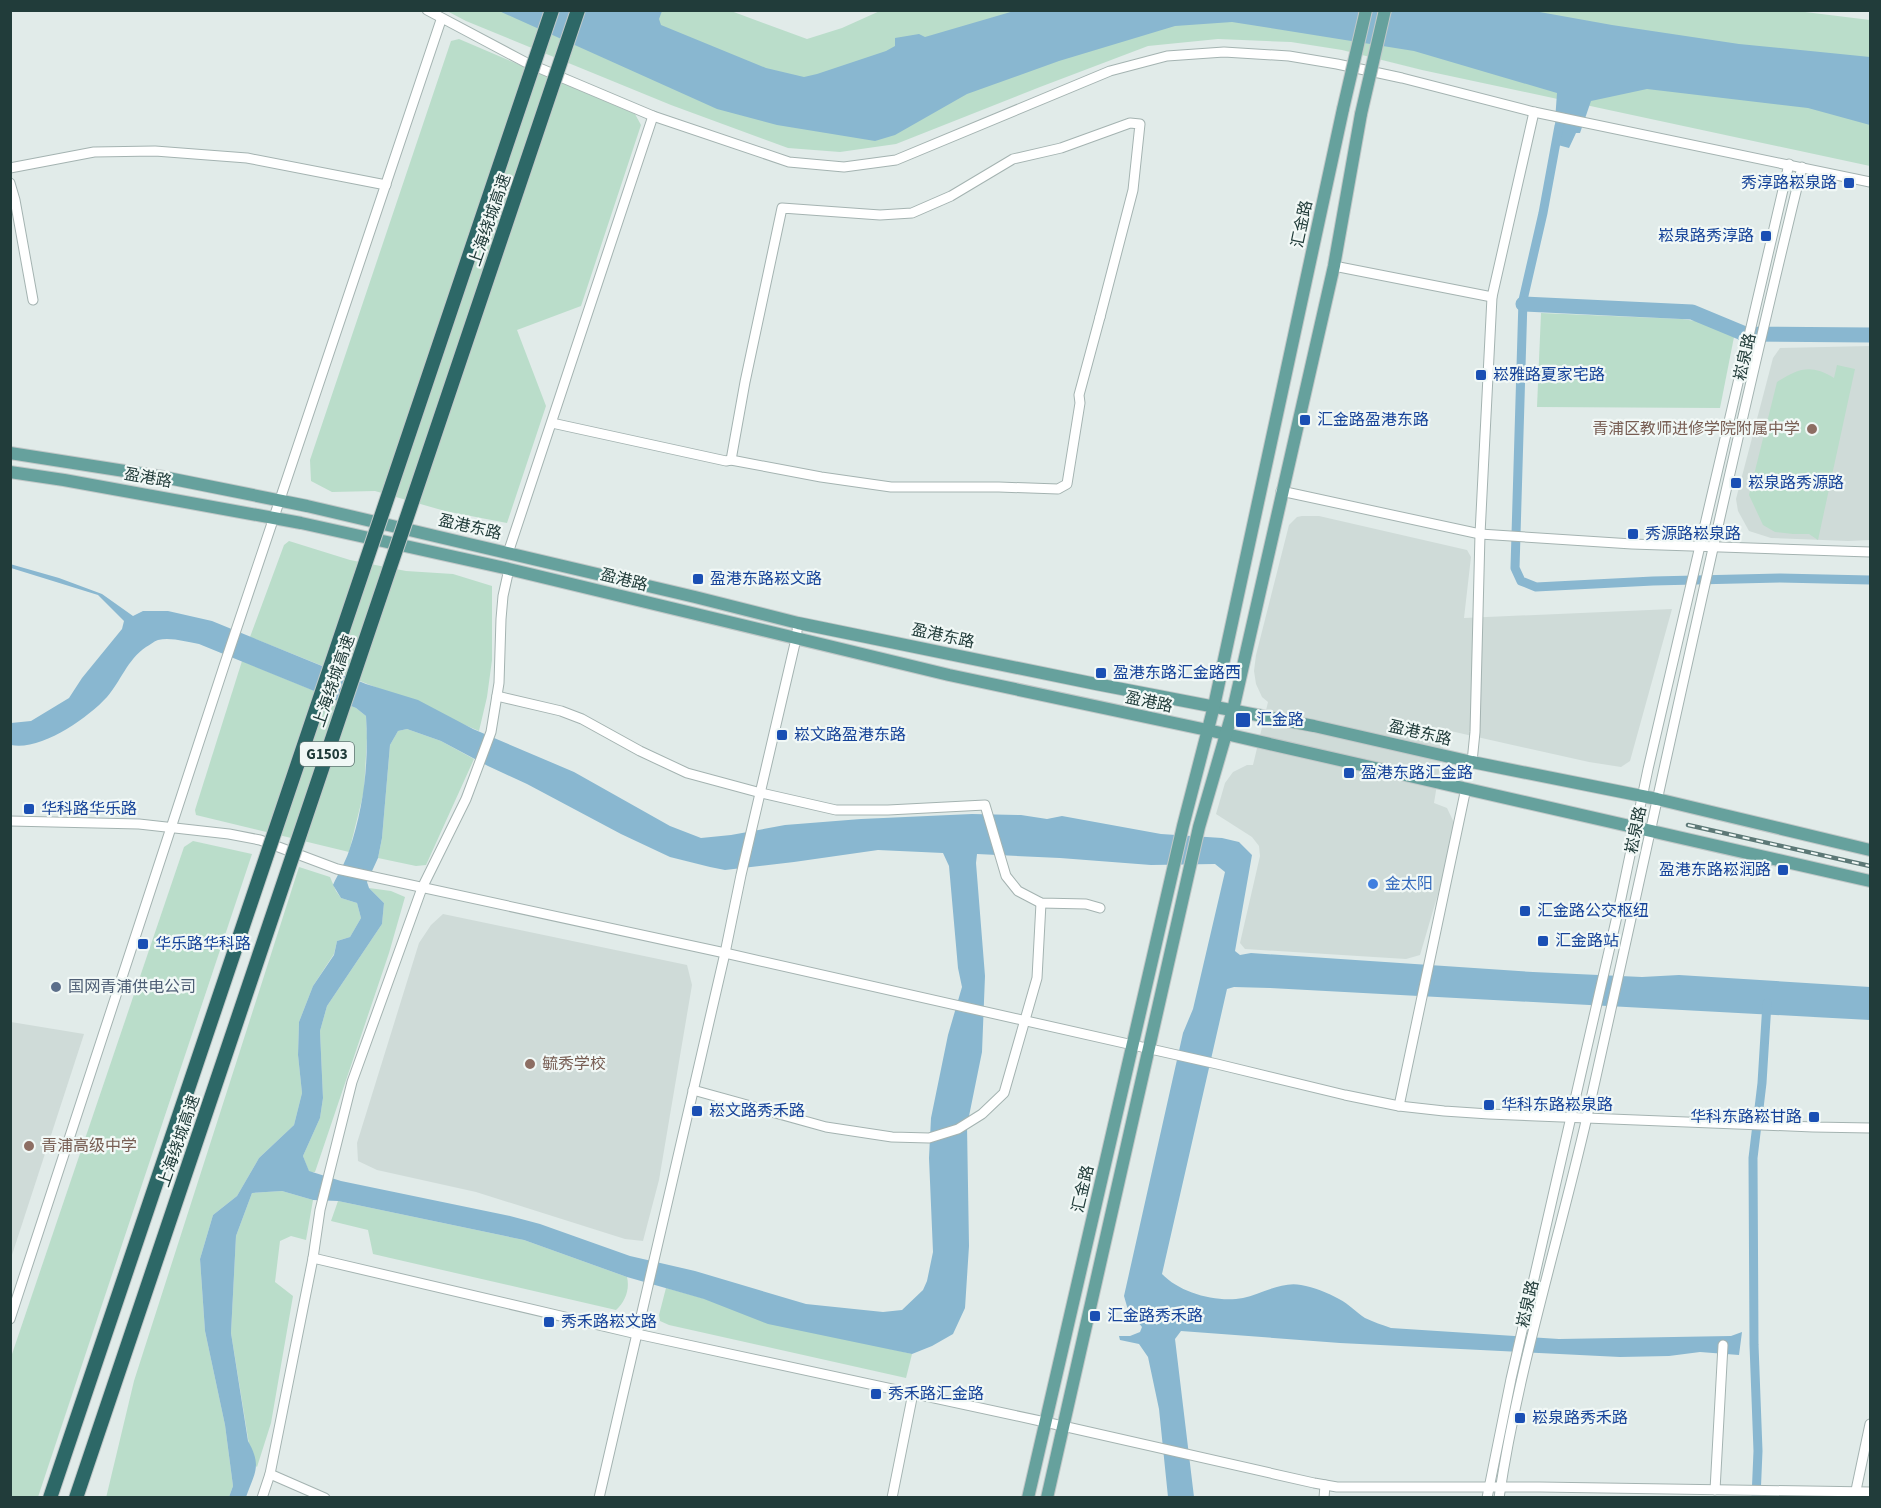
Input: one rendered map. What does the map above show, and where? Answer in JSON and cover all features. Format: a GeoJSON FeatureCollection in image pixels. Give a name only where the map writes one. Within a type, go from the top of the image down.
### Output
{"type":"FeatureCollection","features":[{"type":"Feature","properties":{"kind":"highway","name":"上海绕城高速"},"geometry":{"type":"LineString","coordinates":[[51,1497],[552,10]]}},
{"type":"Feature","properties":{"kind":"highway","name":"上海绕城高速"},"geometry":{"type":"LineString","coordinates":[[76,1497],[578,10]]}},
{"type":"Feature","properties":{"kind":"main road","name":"汇金路"},"geometry":{"type":"LineString","coordinates":[[1028,1497],[1183,826],[1214,706],[1366,10]]}},
{"type":"Feature","properties":{"kind":"main road","name":"汇金路"},"geometry":{"type":"LineString","coordinates":[[1047,1497],[1188,873],[1233,710],[1334,266],[1361,114],[1385,10]]}},
{"type":"Feature","properties":{"kind":"main road","name":"盈港东路"},"geometry":{"type":"LineString","coordinates":[[10,453],[164,477],[280,501],[798,623],[1325,728],[1472,762],[1657,799],[1870,850]]}},
{"type":"Feature","properties":{"kind":"main road","name":"盈港路"},"geometry":{"type":"LineString","coordinates":[[10,472],[274,518],[509,570],[960,677],[1226,734]]}},
{"type":"Feature","properties":{"kind":"main road"},"geometry":{"type":"LineString","coordinates":[[1226,734],[1870,881]]}},
{"type":"Feature","properties":{"kind":"street"},"geometry":{"type":"LineString","coordinates":[[426,10],[441,20],[525,62],[652,116],[789,162],[844,167],[896,160],[1110,71],[1167,56],[1224,51],[1289,56],[1337,64],[1534,112],[1870,182]]}},
{"type":"Feature","properties":{"kind":"street"},"geometry":{"type":"LineString","coordinates":[[10,1319],[225,663],[441,20]]}},
{"type":"Feature","properties":{"kind":"street"},"geometry":{"type":"LineString","coordinates":[[1472,762],[1480,534],[1492,297],[1534,112]]}},
{"type":"Feature","properties":{"kind":"street"},"geometry":{"type":"LineString","coordinates":[[508,553],[652,116]]}},
{"type":"Feature","properties":{"kind":"street"},"geometry":{"type":"LineString","coordinates":[[552,423],[726,461],[891,487],[1058,489],[1066,484],[1080,403],[1079,395],[1133,190],[1140,124],[1130,123],[1060,148],[1013,159],[951,196],[912,213],[880,215],[782,208],[731,460]]}},
{"type":"Feature","properties":{"kind":"street"},"geometry":{"type":"LineString","coordinates":[[10,168],[94,152],[155,151],[248,158],[386,185]]}},
{"type":"Feature","properties":{"kind":"street","name":"崧泉路"},"geometry":{"type":"LineString","coordinates":[[1487,1497],[1521,1333],[1789,164]]}},
{"type":"Feature","properties":{"kind":"street","name":"崧泉路"},"geometry":{"type":"LineString","coordinates":[[1499,1497],[1526,1364],[1586,1118],[1759,346],[1802,167]]}},
{"type":"Feature","properties":{"kind":"street"},"geometry":{"type":"LineString","coordinates":[[10,183],[33,300]]}},
{"type":"Feature","properties":{"kind":"street"},"geometry":{"type":"LineString","coordinates":[[1334,266],[1492,297]]}},
{"type":"Feature","properties":{"kind":"street"},"geometry":{"type":"LineString","coordinates":[[1281,491],[1480,534],[1701,547],[1870,552]]}},
{"type":"Feature","properties":{"kind":"street"},"geometry":{"type":"LineString","coordinates":[[262,1497],[270,1474],[313,1258],[320,1210],[352,1082],[422,888],[457,818],[479,767],[490,732],[501,656],[503,596],[509,570]]}},
{"type":"Feature","properties":{"kind":"street"},"geometry":{"type":"LineString","coordinates":[[600,1497],[798,623]]}},
{"type":"Feature","properties":{"kind":"street"},"geometry":{"type":"LineString","coordinates":[[497,696],[561,711],[582,719],[640,751],[687,773],[760,793],[836,810],[986,805],[1006,876],[1018,891],[1041,903],[1086,904],[1100,908]]}},
{"type":"Feature","properties":{"kind":"street"},"geometry":{"type":"LineString","coordinates":[[1399,1106],[1466,788]]}},
{"type":"Feature","properties":{"kind":"street"},"geometry":{"type":"LineString","coordinates":[[10,820],[139,824],[229,834],[260,840],[337,868],[376,878],[725,953],[1399,1106],[1444,1111],[1586,1118],[1870,1128]]}},
{"type":"Feature","properties":{"kind":"street"},"geometry":{"type":"LineString","coordinates":[[693,1090],[826,1127],[892,1137],[929,1138],[958,1130],[982,1114],[1004,1093],[1037,978],[1041,903]]}},
{"type":"Feature","properties":{"kind":"street"},"geometry":{"type":"LineString","coordinates":[[313,1258],[637,1334],[1325,1485],[1731,1490],[1855,1495],[1870,1492]]}},
{"type":"Feature","properties":{"kind":"street"},"geometry":{"type":"LineString","coordinates":[[1715,1490],[1723,1345]]}},
{"type":"Feature","properties":{"kind":"street"},"geometry":{"type":"LineString","coordinates":[[892,1497],[913,1393]]}},
{"type":"Feature","properties":{"kind":"street"},"geometry":{"type":"LineString","coordinates":[[1855,1495],[1870,1424]]}},
{"type":"Feature","properties":{"kind":"street"},"geometry":{"type":"LineString","coordinates":[[270,1474],[325,1497]]}},
{"type":"Feature","properties":{"kind":"street"},"geometry":{"type":"LineString","coordinates":[[1324,1497],[1325,1485]]}},
{"type":"Feature","properties":{"kind":"shaded area","name":"青浦区教师进修学院附属中学"},"geometry":{"type":"Polygon","coordinates":[[[1870,346],[1870,540],[1771,538],[1749,531],[1738,511],[1736,499],[1773,358],[1780,348],[1870,346]]]}},
{"type":"Feature","properties":{"kind":"shaded area"},"geometry":{"type":"Polygon","coordinates":[[[1319,516],[1467,550],[1471,557],[1464,618],[1672,609],[1630,761],[1621,767],[1446,730],[1434,803],[1447,808],[1457,829],[1420,955],[1406,959],[1245,949],[1240,943],[1260,856],[1259,846],[1252,837],[1216,814],[1225,783],[1233,772],[1247,765],[1253,765],[1268,702],[1262,697],[1256,684],[1254,671],[1256,655],[1289,525],[1297,517],[1319,516]]]}},
{"type":"Feature","properties":{"kind":"shaded area","name":"毓秀学校"},"geometry":{"type":"Polygon","coordinates":[[[443,914],[687,965],[692,985],[659,1180],[643,1241],[625,1239],[476,1192],[377,1170],[358,1161],[357,1143],[419,943],[431,925],[443,914]]]}},
{"type":"Feature","properties":{"kind":"shaded area","name":"青浦高级中学"},"geometry":{"type":"Polygon","coordinates":[[[10,1022],[84,1034],[11,1258],[10,1022]]]}},
{"type":"Feature","properties":{"kind":"green space"},"geometry":{"type":"Polygon","coordinates":[[[882,10],[1797,11],[1870,20],[1870,166],[1422,70],[1342,50],[1291,42],[1218,39],[1148,46],[896,144],[840,152],[788,148],[671,105],[466,21],[447,11],[731,11],[807,39],[842,28],[882,10]]]}},
{"type":"Feature","properties":{"kind":"green space"},"geometry":{"type":"Polygon","coordinates":[[[459,39],[635,114],[641,125],[581,306],[517,330],[546,406],[507,523],[445,511],[375,491],[332,492],[311,481],[310,460],[451,41],[459,39]]]}},
{"type":"Feature","properties":{"kind":"green space"},"geometry":{"type":"Polygon","coordinates":[[[1541,313],[1682,319],[1702,322],[1734,337],[1720,408],[1537,407],[1541,313]]]}},
{"type":"Feature","properties":{"kind":"green space"},"geometry":{"type":"Polygon","coordinates":[[[1837,365],[1855,369],[1818,540],[1809,534],[1775,532],[1763,525],[1749,495],[1777,382],[1799,371],[1812,369],[1834,378],[1837,365]]]}},
{"type":"Feature","properties":{"kind":"green space"},"geometry":{"type":"Polygon","coordinates":[[[289,541],[350,560],[406,571],[453,574],[492,586],[492,660],[479,731],[250,637],[284,545],[289,541]]]}},
{"type":"Feature","properties":{"kind":"green space"},"geometry":{"type":"Polygon","coordinates":[[[242,661],[356,708],[366,716],[364,791],[349,852],[196,815],[195,810],[242,661]]]}},
{"type":"Feature","properties":{"kind":"green space"},"geometry":{"type":"Polygon","coordinates":[[[407,729],[441,741],[474,759],[426,865],[416,866],[378,858],[382,838],[390,745],[398,731],[407,729]]]}},
{"type":"Feature","properties":{"kind":"green space"},"geometry":{"type":"Polygon","coordinates":[[[193,841],[252,854],[38,1497],[11,1497],[11,1357],[184,847],[193,841]]]}},
{"type":"Feature","properties":{"kind":"green space"},"geometry":{"type":"Polygon","coordinates":[[[299,867],[330,877],[341,898],[357,903],[361,918],[350,937],[337,941],[334,954],[313,986],[299,1022],[298,1055],[302,1093],[294,1125],[259,1158],[237,1196],[213,1215],[200,1259],[205,1331],[225,1425],[233,1486],[229,1497],[106,1498],[134,1381],[299,867]]]}},
{"type":"Feature","properties":{"kind":"green space"},"geometry":{"type":"Polygon","coordinates":[[[369,888],[391,891],[405,897],[389,953],[315,1172],[309,1172],[303,1156],[320,1118],[323,1098],[320,1031],[327,1006],[382,924],[384,903],[369,888]]]}},
{"type":"Feature","properties":{"kind":"green space"},"geometry":{"type":"Polygon","coordinates":[[[282,1191],[313,1200],[306,1240],[291,1236],[280,1241],[275,1282],[293,1296],[271,1423],[257,1467],[252,1463],[231,1333],[236,1236],[252,1193],[282,1191]]]}},
{"type":"Feature","properties":{"kind":"green space"},"geometry":{"type":"Polygon","coordinates":[[[338,1201],[524,1240],[627,1277],[626,1295],[616,1310],[373,1254],[368,1230],[331,1221],[338,1201]]]}},
{"type":"Feature","properties":{"kind":"green space"},"geometry":{"type":"Polygon","coordinates":[[[666,1288],[912,1354],[906,1378],[669,1325],[660,1321],[659,1315],[666,1288]]]}},
{"type":"Feature","properties":{"kind":"water"},"geometry":{"type":"Polygon","coordinates":[[[499,11],[662,11],[659,19],[661,25],[766,68],[804,77],[886,51],[895,46],[895,38],[919,34],[925,37],[1014,11],[1534,11],[1739,44],[1870,57],[1870,125],[1808,108],[1647,89],[1591,101],[1580,133],[1576,133],[1569,148],[1558,145],[1555,121],[1557,93],[1414,51],[1232,22],[1175,26],[1059,61],[967,94],[895,135],[875,141],[777,125],[717,109],[499,11]]]}},
{"type":"Feature","properties":{"kind":"water"},"geometry":{"type":"Polygon","coordinates":[[[10,564],[59,578],[102,594],[133,616],[143,611],[168,611],[212,621],[366,684],[418,700],[473,729],[574,772],[670,826],[701,838],[785,825],[972,814],[1021,815],[1047,819],[1062,816],[1161,834],[1222,838],[1239,842],[1252,855],[1235,951],[1240,955],[1251,953],[1533,972],[1642,977],[1679,975],[1870,987],[1870,1020],[1270,988],[1234,987],[1227,989],[1162,1274],[1170,1281],[1200,1295],[1222,1299],[1243,1298],[1286,1285],[1306,1286],[1321,1290],[1346,1303],[1365,1318],[1391,1328],[1559,1339],[1731,1336],[1742,1332],[1739,1355],[1700,1352],[1669,1356],[1620,1357],[1340,1343],[1181,1331],[1175,1339],[1194,1497],[1168,1497],[1159,1409],[1148,1357],[1139,1344],[1120,1340],[1119,1336],[1130,1336],[1140,1332],[1142,1327],[1128,1310],[1124,1296],[1183,1033],[1193,1009],[1225,872],[1215,864],[1151,865],[977,854],[985,976],[982,1052],[967,1126],[969,1246],[965,1308],[953,1334],[912,1354],[768,1324],[704,1299],[627,1277],[524,1240],[338,1201],[313,1200],[282,1191],[252,1193],[236,1236],[231,1333],[248,1441],[255,1457],[256,1469],[246,1497],[229,1497],[233,1486],[225,1425],[205,1331],[200,1259],[213,1215],[237,1196],[259,1158],[294,1125],[302,1093],[298,1055],[299,1022],[313,986],[334,955],[337,941],[350,937],[361,918],[357,903],[341,898],[333,885],[349,851],[362,801],[367,750],[366,716],[356,708],[199,644],[163,639],[155,641],[139,652],[107,697],[88,715],[49,738],[23,746],[11,745],[11,723],[31,721],[69,698],[82,678],[122,629],[124,621],[98,595],[11,568],[10,564]],[[407,729],[398,731],[390,745],[382,838],[378,858],[367,882],[369,888],[384,903],[382,924],[327,1006],[320,1031],[323,1098],[320,1118],[303,1156],[309,1171],[341,1181],[540,1224],[630,1256],[695,1271],[806,1304],[883,1312],[902,1310],[923,1290],[933,1252],[929,1158],[931,1118],[948,1035],[962,987],[958,968],[949,866],[943,853],[878,850],[725,870],[710,867],[670,857],[441,741],[407,729]]]}},
{"type":"Feature","properties":{"kind":"waterway"},"geometry":{"type":"LineString","coordinates":[[1559,126],[1543,213],[1523,300],[1515,568],[1521,581],[1536,587],[1780,578],[1870,580]]}},
{"type":"Feature","properties":{"kind":"waterway"},"geometry":{"type":"LineString","coordinates":[[1523,304],[1692,312],[1745,334],[1870,335]]}},
{"type":"Feature","properties":{"kind":"waterway"},"geometry":{"type":"LineString","coordinates":[[1756,1498],[1758,1451],[1754,1345],[1753,1158],[1762,1083],[1767,1003]]}},
{"type":"Feature","properties":{"kind":"railway"},"geometry":{"type":"LineString","coordinates":[[1688,825],[1870,866]]}},
{"type":"Feature","properties":{"kind":"place","name":"秀淳路崧泉路"},"geometry":{"type":"Point","coordinates":[1849,183]}},
{"type":"Feature","properties":{"kind":"place","name":"崧泉路秀淳路"},"geometry":{"type":"Point","coordinates":[1766,236]}},
{"type":"Feature","properties":{"kind":"place","name":"崧雅路夏家宅路"},"geometry":{"type":"Point","coordinates":[1481,375]}},
{"type":"Feature","properties":{"kind":"place","name":"汇金路盈港东路"},"geometry":{"type":"Point","coordinates":[1305,420]}},
{"type":"Feature","properties":{"kind":"place","name":"青浦区教师进修学院附属中学"},"geometry":{"type":"Point","coordinates":[1812,429]}},
{"type":"Feature","properties":{"kind":"place","name":"崧泉路秀源路"},"geometry":{"type":"Point","coordinates":[1736,483]}},
{"type":"Feature","properties":{"kind":"place","name":"秀源路崧泉路"},"geometry":{"type":"Point","coordinates":[1633,534]}},
{"type":"Feature","properties":{"kind":"place","name":"盈港东路崧文路"},"geometry":{"type":"Point","coordinates":[698,579]}},
{"type":"Feature","properties":{"kind":"place","name":"盈港东路汇金路西"},"geometry":{"type":"Point","coordinates":[1101,673]}},
{"type":"Feature","properties":{"kind":"place","name":"汇金路"},"geometry":{"type":"Point","coordinates":[1243,720]}},
{"type":"Feature","properties":{"kind":"place","name":"崧文路盈港东路"},"geometry":{"type":"Point","coordinates":[782,735]}},
{"type":"Feature","properties":{"kind":"place","name":"盈港东路汇金路"},"geometry":{"type":"Point","coordinates":[1349,773]}},
{"type":"Feature","properties":{"kind":"place","name":"华科路华乐路"},"geometry":{"type":"Point","coordinates":[29,809]}},
{"type":"Feature","properties":{"kind":"place","name":"盈港东路崧润路"},"geometry":{"type":"Point","coordinates":[1783,870]}},
{"type":"Feature","properties":{"kind":"place","name":"金太阳"},"geometry":{"type":"Point","coordinates":[1373,884]}},
{"type":"Feature","properties":{"kind":"place","name":"汇金路公交枢纽"},"geometry":{"type":"Point","coordinates":[1525,911]}},
{"type":"Feature","properties":{"kind":"place","name":"汇金路站"},"geometry":{"type":"Point","coordinates":[1543,941]}},
{"type":"Feature","properties":{"kind":"place","name":"华乐路华科路"},"geometry":{"type":"Point","coordinates":[143,944]}},
{"type":"Feature","properties":{"kind":"place","name":"国网青浦供电公司"},"geometry":{"type":"Point","coordinates":[56,987]}},
{"type":"Feature","properties":{"kind":"place","name":"毓秀学校"},"geometry":{"type":"Point","coordinates":[530,1064]}},
{"type":"Feature","properties":{"kind":"place","name":"华科东路崧泉路"},"geometry":{"type":"Point","coordinates":[1489,1105]}},
{"type":"Feature","properties":{"kind":"place","name":"崧文路秀禾路"},"geometry":{"type":"Point","coordinates":[697,1111]}},
{"type":"Feature","properties":{"kind":"place","name":"华科东路崧甘路"},"geometry":{"type":"Point","coordinates":[1814,1117]}},
{"type":"Feature","properties":{"kind":"place","name":"青浦高级中学"},"geometry":{"type":"Point","coordinates":[29,1146]}},
{"type":"Feature","properties":{"kind":"place","name":"汇金路秀禾路"},"geometry":{"type":"Point","coordinates":[1095,1316]}},
{"type":"Feature","properties":{"kind":"place","name":"秀禾路崧文路"},"geometry":{"type":"Point","coordinates":[549,1322]}},
{"type":"Feature","properties":{"kind":"place","name":"秀禾路汇金路"},"geometry":{"type":"Point","coordinates":[876,1394]}},
{"type":"Feature","properties":{"kind":"place","name":"崧泉路秀禾路"},"geometry":{"type":"Point","coordinates":[1520,1418]}}]}
